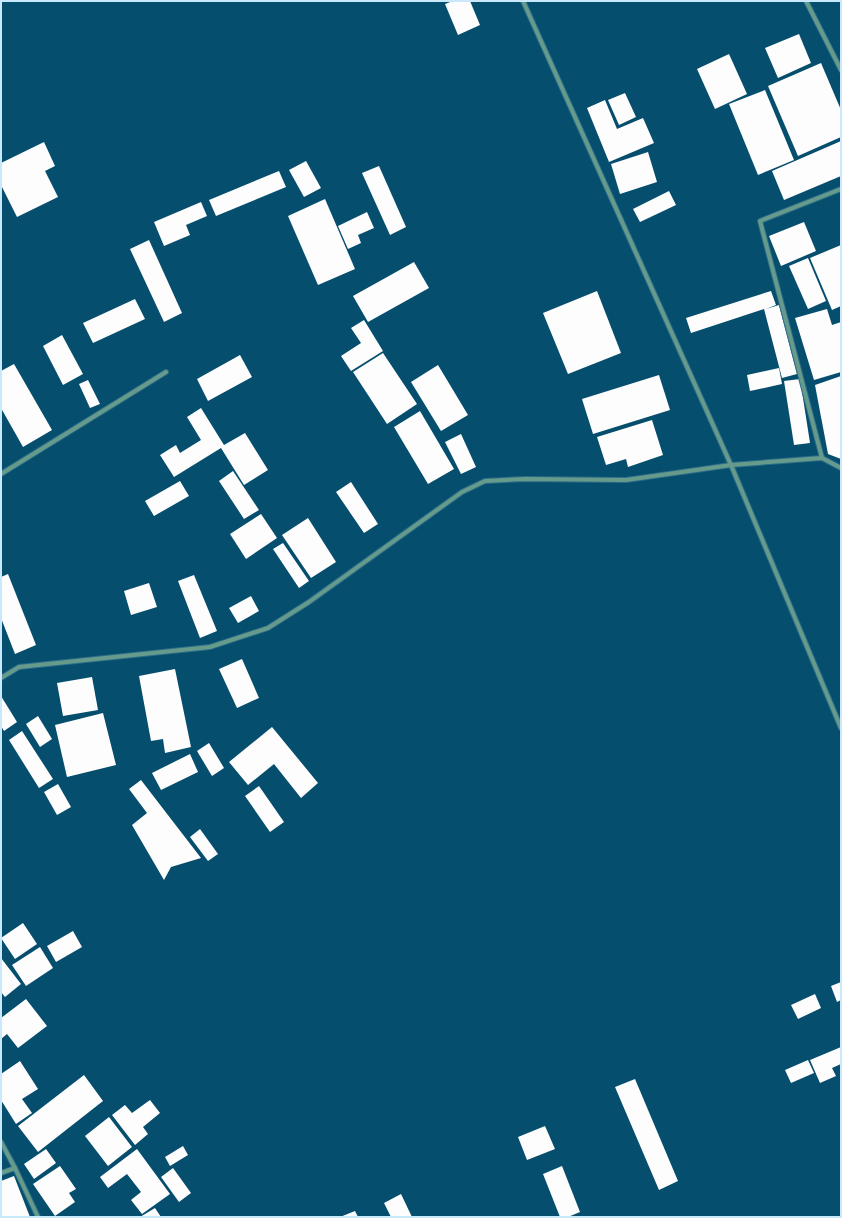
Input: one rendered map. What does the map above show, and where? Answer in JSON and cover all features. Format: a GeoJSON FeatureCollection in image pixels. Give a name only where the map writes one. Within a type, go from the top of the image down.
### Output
{"type":"FeatureCollection","features":[{"type":"Feature","properties":{"kind":"street"},"geometry":{"type":"LineString","coordinates":[[523,1],[731,465],[841,728]]}},
{"type":"Feature","properties":{"kind":"street"},"geometry":{"type":"LineString","coordinates":[[806,1],[841,70]]}},
{"type":"Feature","properties":{"kind":"street"},"geometry":{"type":"LineString","coordinates":[[822,458],[760,221],[841,189]]}},
{"type":"Feature","properties":{"kind":"street"},"geometry":{"type":"LineString","coordinates":[[1,474],[166,372]]}},
{"type":"Feature","properties":{"kind":"street"},"geometry":{"type":"LineString","coordinates":[[1,678],[19,667],[210,647],[268,628],[309,602],[462,492],[485,481],[525,479],[626,480],[731,465],[822,458],[841,468]]}},
{"type":"Feature","properties":{"kind":"street"},"geometry":{"type":"LineString","coordinates":[[1,1142],[38,1217]]}},
{"type":"Feature","properties":{"kind":"street"},"geometry":{"type":"LineString","coordinates":[[1,1173],[15,1168]]}},
{"type":"Feature","properties":{"kind":"building"},"geometry":{"type":"Polygon","coordinates":[[[453,1],[470,1],[480,25],[458,35],[445,4],[453,1]]]}},
{"type":"Feature","properties":{"kind":"building"},"geometry":{"type":"Polygon","coordinates":[[[799,34],[811,63],[778,78],[765,48],[799,34]]]}},
{"type":"Feature","properties":{"kind":"building"},"geometry":{"type":"Polygon","coordinates":[[[729,54],[747,94],[715,109],[697,69],[729,54]]]}},
{"type":"Feature","properties":{"kind":"building"},"geometry":{"type":"Polygon","coordinates":[[[821,63],[841,110],[841,137],[798,156],[768,86],[821,63]]]}},
{"type":"Feature","properties":{"kind":"building"},"geometry":{"type":"Polygon","coordinates":[[[765,90],[794,160],[758,175],[729,104],[765,90]]]}},
{"type":"Feature","properties":{"kind":"building"},"geometry":{"type":"Polygon","coordinates":[[[625,93],[636,117],[619,125],[608,100],[625,93]]]}},
{"type":"Feature","properties":{"kind":"building"},"geometry":{"type":"Polygon","coordinates":[[[605,100],[617,129],[643,118],[654,143],[609,162],[587,108],[605,100]]]}},
{"type":"Feature","properties":{"kind":"building"},"geometry":{"type":"Polygon","coordinates":[[[841,141],[841,176],[784,200],[772,171],[841,141]]]}},
{"type":"Feature","properties":{"kind":"building"},"geometry":{"type":"Polygon","coordinates":[[[44,142],[55,166],[45,171],[58,197],[17,217],[1,185],[1,163],[44,142]]]}},
{"type":"Feature","properties":{"kind":"building"},"geometry":{"type":"Polygon","coordinates":[[[648,152],[657,182],[620,194],[611,164],[648,152]]]}},
{"type":"Feature","properties":{"kind":"building"},"geometry":{"type":"Polygon","coordinates":[[[306,161],[321,188],[304,197],[289,170],[306,161]]]}},
{"type":"Feature","properties":{"kind":"building"},"geometry":{"type":"Polygon","coordinates":[[[379,166],[406,227],[390,235],[362,173],[379,166]]]}},
{"type":"Feature","properties":{"kind":"building"},"geometry":{"type":"Polygon","coordinates":[[[279,171],[286,187],[216,216],[209,200],[279,171]]]}},
{"type":"Feature","properties":{"kind":"building"},"geometry":{"type":"Polygon","coordinates":[[[669,191],[676,205],[640,222],[633,209],[669,191]]]}},
{"type":"Feature","properties":{"kind":"building"},"geometry":{"type":"Polygon","coordinates":[[[325,199],[355,269],[318,285],[288,216],[325,199]]]}},
{"type":"Feature","properties":{"kind":"building"},"geometry":{"type":"Polygon","coordinates":[[[201,202],[207,216],[186,225],[190,235],[164,246],[154,222],[201,202]]]}},
{"type":"Feature","properties":{"kind":"building"},"geometry":{"type":"Polygon","coordinates":[[[367,212],[374,228],[358,235],[361,243],[348,249],[338,226],[367,212]]]}},
{"type":"Feature","properties":{"kind":"building"},"geometry":{"type":"Polygon","coordinates":[[[804,222],[816,251],[781,266],[769,236],[804,222]]]}},
{"type":"Feature","properties":{"kind":"building"},"geometry":{"type":"Polygon","coordinates":[[[149,240],[182,313],[164,322],[130,249],[149,240]]]}},
{"type":"Feature","properties":{"kind":"building"},"geometry":{"type":"Polygon","coordinates":[[[841,245],[841,306],[832,310],[810,258],[841,245]]]}},
{"type":"Feature","properties":{"kind":"building"},"geometry":{"type":"Polygon","coordinates":[[[808,258],[826,301],[808,309],[789,266],[808,258]]]}},
{"type":"Feature","properties":{"kind":"building"},"geometry":{"type":"Polygon","coordinates":[[[414,262],[429,288],[368,322],[353,296],[414,262]]]}},
{"type":"Feature","properties":{"kind":"building"},"geometry":{"type":"Polygon","coordinates":[[[597,291],[621,353],[568,374],[543,313],[597,291]]]}},
{"type":"Feature","properties":{"kind":"building"},"geometry":{"type":"Polygon","coordinates":[[[771,291],[776,305],[766,309],[779,305],[797,374],[782,378],[764,309],[691,333],[686,318],[771,291]]]}},
{"type":"Feature","properties":{"kind":"building"},"geometry":{"type":"Polygon","coordinates":[[[135,299],[145,319],[93,343],[83,323],[135,299]]]}},
{"type":"Feature","properties":{"kind":"building"},"geometry":{"type":"Polygon","coordinates":[[[827,309],[832,325],[841,322],[841,372],[814,380],[795,318],[827,309]]]}},
{"type":"Feature","properties":{"kind":"building"},"geometry":{"type":"Polygon","coordinates":[[[364,320],[383,351],[351,371],[341,356],[361,343],[351,328],[364,320]]]}},
{"type":"Feature","properties":{"kind":"building"},"geometry":{"type":"Polygon","coordinates":[[[62,335],[83,374],[63,385],[43,346],[62,335]]]}},
{"type":"Feature","properties":{"kind":"building"},"geometry":{"type":"Polygon","coordinates":[[[383,353],[417,404],[387,424],[353,372],[383,353]]]}},
{"type":"Feature","properties":{"kind":"building"},"geometry":{"type":"Polygon","coordinates":[[[240,355],[252,377],[208,401],[197,379],[240,355]]]}},
{"type":"Feature","properties":{"kind":"building"},"geometry":{"type":"Polygon","coordinates":[[[14,364],[52,430],[23,447],[1,408],[1,371],[14,364]]]}},
{"type":"Feature","properties":{"kind":"building"},"geometry":{"type":"Polygon","coordinates":[[[438,365],[468,415],[441,431],[411,382],[438,365]]]}},
{"type":"Feature","properties":{"kind":"building"},"geometry":{"type":"Polygon","coordinates":[[[779,368],[782,384],[750,391],[747,375],[779,368]]]}},
{"type":"Feature","properties":{"kind":"building"},"geometry":{"type":"Polygon","coordinates":[[[659,375],[670,410],[593,434],[582,399],[659,375]]]}},
{"type":"Feature","properties":{"kind":"building"},"geometry":{"type":"Polygon","coordinates":[[[841,376],[841,459],[828,454],[815,385],[841,376]]]}},
{"type":"Feature","properties":{"kind":"building"},"geometry":{"type":"Polygon","coordinates":[[[800,379],[810,443],[794,445],[784,381],[800,379]]]}},
{"type":"Feature","properties":{"kind":"building"},"geometry":{"type":"Polygon","coordinates":[[[88,380],[100,404],[90,408],[79,384],[88,380]]]}},
{"type":"Feature","properties":{"kind":"building"},"geometry":{"type":"Polygon","coordinates":[[[201,408],[224,445],[245,433],[268,470],[244,485],[221,448],[174,477],[160,455],[176,445],[180,453],[201,440],[187,417],[201,408]]]}},
{"type":"Feature","properties":{"kind":"building"},"geometry":{"type":"Polygon","coordinates":[[[420,411],[454,469],[428,484],[394,427],[420,411]]]}},
{"type":"Feature","properties":{"kind":"building"},"geometry":{"type":"Polygon","coordinates":[[[652,420],[663,455],[628,467],[626,459],[606,465],[597,437],[652,420]]]}},
{"type":"Feature","properties":{"kind":"building"},"geometry":{"type":"Polygon","coordinates":[[[461,434],[476,467],[461,474],[445,442],[461,434]]]}},
{"type":"Feature","properties":{"kind":"building"},"geometry":{"type":"Polygon","coordinates":[[[233,471],[259,510],[244,519],[219,481],[233,471]]]}},
{"type":"Feature","properties":{"kind":"building"},"geometry":{"type":"Polygon","coordinates":[[[180,481],[189,496],[154,516],[145,501],[180,481]]]}},
{"type":"Feature","properties":{"kind":"building"},"geometry":{"type":"Polygon","coordinates":[[[351,482],[378,524],[364,533],[336,492],[351,482]]]}},
{"type":"Feature","properties":{"kind":"building"},"geometry":{"type":"Polygon","coordinates":[[[261,514],[277,538],[246,559],[230,534],[261,514]]]}},
{"type":"Feature","properties":{"kind":"building"},"geometry":{"type":"Polygon","coordinates":[[[308,518],[336,562],[311,578],[282,535],[308,518]]]}},
{"type":"Feature","properties":{"kind":"building"},"geometry":{"type":"Polygon","coordinates":[[[283,543],[309,581],[299,588],[273,549],[283,543]]]}},
{"type":"Feature","properties":{"kind":"building"},"geometry":{"type":"Polygon","coordinates":[[[8,574],[36,645],[15,654],[1,618],[1,577],[8,574]]]}},
{"type":"Feature","properties":{"kind":"building"},"geometry":{"type":"Polygon","coordinates":[[[194,575],[217,631],[200,638],[178,581],[194,575]]]}},
{"type":"Feature","properties":{"kind":"building"},"geometry":{"type":"Polygon","coordinates":[[[149,583],[157,607],[131,615],[124,591],[149,583]]]}},
{"type":"Feature","properties":{"kind":"building"},"geometry":{"type":"Polygon","coordinates":[[[251,596],[259,611],[238,623],[229,608],[251,596]]]}},
{"type":"Feature","properties":{"kind":"building"},"geometry":{"type":"Polygon","coordinates":[[[242,659],[259,698],[237,708],[219,669],[242,659]]]}},
{"type":"Feature","properties":{"kind":"building"},"geometry":{"type":"Polygon","coordinates":[[[175,669],[191,747],[165,753],[163,739],[151,741],[139,676],[175,669]]]}},
{"type":"Feature","properties":{"kind":"building"},"geometry":{"type":"Polygon","coordinates":[[[92,677],[98,710],[63,716],[57,683],[92,677]]]}},
{"type":"Feature","properties":{"kind":"building"},"geometry":{"type":"Polygon","coordinates":[[[1,696],[17,722],[4,731],[1,726],[1,696]]]}},
{"type":"Feature","properties":{"kind":"building"},"geometry":{"type":"Polygon","coordinates":[[[103,713],[116,765],[67,777],[55,725],[103,713]]]}},
{"type":"Feature","properties":{"kind":"building"},"geometry":{"type":"Polygon","coordinates":[[[38,716],[52,739],[40,747],[26,724],[38,716]]]}},
{"type":"Feature","properties":{"kind":"building"},"geometry":{"type":"Polygon","coordinates":[[[272,727],[318,783],[301,798],[274,764],[248,785],[229,762],[272,727]]]}},
{"type":"Feature","properties":{"kind":"building"},"geometry":{"type":"Polygon","coordinates":[[[22,731],[53,779],[39,788],[9,740],[22,731]]]}},
{"type":"Feature","properties":{"kind":"building"},"geometry":{"type":"Polygon","coordinates":[[[209,743],[224,768],[212,776],[197,751],[209,743]]]}},
{"type":"Feature","properties":{"kind":"building"},"geometry":{"type":"Polygon","coordinates":[[[190,754],[198,772],[161,790],[152,773],[190,754]]]}},
{"type":"Feature","properties":{"kind":"building"},"geometry":{"type":"Polygon","coordinates":[[[141,780],[201,858],[171,867],[164,880],[132,825],[147,813],[129,789],[141,780]]]}},
{"type":"Feature","properties":{"kind":"building"},"geometry":{"type":"Polygon","coordinates":[[[58,784],[71,807],[57,815],[44,792],[58,784]]]}},
{"type":"Feature","properties":{"kind":"building"},"geometry":{"type":"Polygon","coordinates":[[[259,786],[284,822],[270,832],[245,796],[259,786]]]}},
{"type":"Feature","properties":{"kind":"building"},"geometry":{"type":"Polygon","coordinates":[[[200,829],[218,854],[208,861],[190,837],[200,829]]]}},
{"type":"Feature","properties":{"kind":"building"},"geometry":{"type":"Polygon","coordinates":[[[23,923],[37,944],[15,959],[1,938],[23,923]]]}},
{"type":"Feature","properties":{"kind":"building"},"geometry":{"type":"Polygon","coordinates":[[[73,931],[82,947],[56,962],[47,946],[73,931]]]}},
{"type":"Feature","properties":{"kind":"building"},"geometry":{"type":"Polygon","coordinates":[[[40,947],[53,968],[26,986],[12,965],[40,947]]]}},
{"type":"Feature","properties":{"kind":"building"},"geometry":{"type":"Polygon","coordinates":[[[1,958],[21,984],[5,997],[1,992],[1,958]]]}},
{"type":"Feature","properties":{"kind":"building"},"geometry":{"type":"Polygon","coordinates":[[[841,982],[841,1000],[837,1002],[831,986],[841,982]]]}},
{"type":"Feature","properties":{"kind":"building"},"geometry":{"type":"Polygon","coordinates":[[[815,994],[821,1008],[798,1019],[791,1005],[815,994]]]}},
{"type":"Feature","properties":{"kind":"building"},"geometry":{"type":"Polygon","coordinates":[[[26,999],[47,1026],[18,1048],[7,1034],[1,1039],[1,1018],[26,999]]]}},
{"type":"Feature","properties":{"kind":"building"},"geometry":{"type":"Polygon","coordinates":[[[841,1047],[841,1064],[832,1068],[836,1076],[820,1083],[810,1060],[841,1047]]]}},
{"type":"Feature","properties":{"kind":"building"},"geometry":{"type":"Polygon","coordinates":[[[808,1060],[814,1073],[791,1083],[785,1070],[808,1060]]]}},
{"type":"Feature","properties":{"kind":"building"},"geometry":{"type":"Polygon","coordinates":[[[20,1061],[38,1089],[22,1099],[32,1113],[16,1124],[1,1100],[1,1074],[20,1061]]]}},
{"type":"Feature","properties":{"kind":"building"},"geometry":{"type":"Polygon","coordinates":[[[84,1075],[103,1101],[38,1152],[18,1126],[84,1075]]]}},
{"type":"Feature","properties":{"kind":"building"},"geometry":{"type":"Polygon","coordinates":[[[635,1079],[678,1181],[659,1190],[615,1087],[635,1079]]]}},
{"type":"Feature","properties":{"kind":"building"},"geometry":{"type":"Polygon","coordinates":[[[150,1100],[160,1113],[143,1127],[148,1134],[135,1145],[112,1115],[125,1105],[132,1113],[150,1100]]]}},
{"type":"Feature","properties":{"kind":"building"},"geometry":{"type":"Polygon","coordinates":[[[109,1117],[132,1147],[108,1166],[85,1136],[109,1117]]]}},
{"type":"Feature","properties":{"kind":"building"},"geometry":{"type":"Polygon","coordinates":[[[545,1126],[555,1149],[527,1160],[518,1137],[545,1126]]]}},
{"type":"Feature","properties":{"kind":"building"},"geometry":{"type":"Polygon","coordinates":[[[183,1146],[188,1155],[170,1166],[165,1157],[183,1146]]]}},
{"type":"Feature","properties":{"kind":"building"},"geometry":{"type":"Polygon","coordinates":[[[46,1149],[56,1163],[34,1179],[24,1164],[46,1149]]]}},
{"type":"Feature","properties":{"kind":"building"},"geometry":{"type":"Polygon","coordinates":[[[137,1149],[170,1194],[142,1214],[131,1200],[141,1192],[127,1174],[108,1188],[100,1177],[137,1149]]]}},
{"type":"Feature","properties":{"kind":"building"},"geometry":{"type":"Polygon","coordinates":[[[60,1166],[76,1189],[69,1193],[75,1202],[55,1216],[33,1184],[60,1166]]]}},
{"type":"Feature","properties":{"kind":"building"},"geometry":{"type":"Polygon","coordinates":[[[562,1166],[580,1212],[568,1217],[560,1217],[543,1174],[562,1166]]]}},
{"type":"Feature","properties":{"kind":"building"},"geometry":{"type":"Polygon","coordinates":[[[173,1168],[191,1193],[179,1202],[161,1177],[173,1168]]]}},
{"type":"Feature","properties":{"kind":"building"},"geometry":{"type":"Polygon","coordinates":[[[14,1176],[30,1217],[1,1217],[1,1181],[14,1176]]]}},
{"type":"Feature","properties":{"kind":"building"},"geometry":{"type":"Polygon","coordinates":[[[401,1194],[412,1217],[391,1217],[384,1203],[401,1194]]]}},
{"type":"Feature","properties":{"kind":"building"},"geometry":{"type":"Polygon","coordinates":[[[155,1208],[161,1217],[140,1217],[155,1208]]]}},
{"type":"Feature","properties":{"kind":"building"},"geometry":{"type":"Polygon","coordinates":[[[355,1211],[358,1217],[340,1217],[355,1211]]]}}]}
